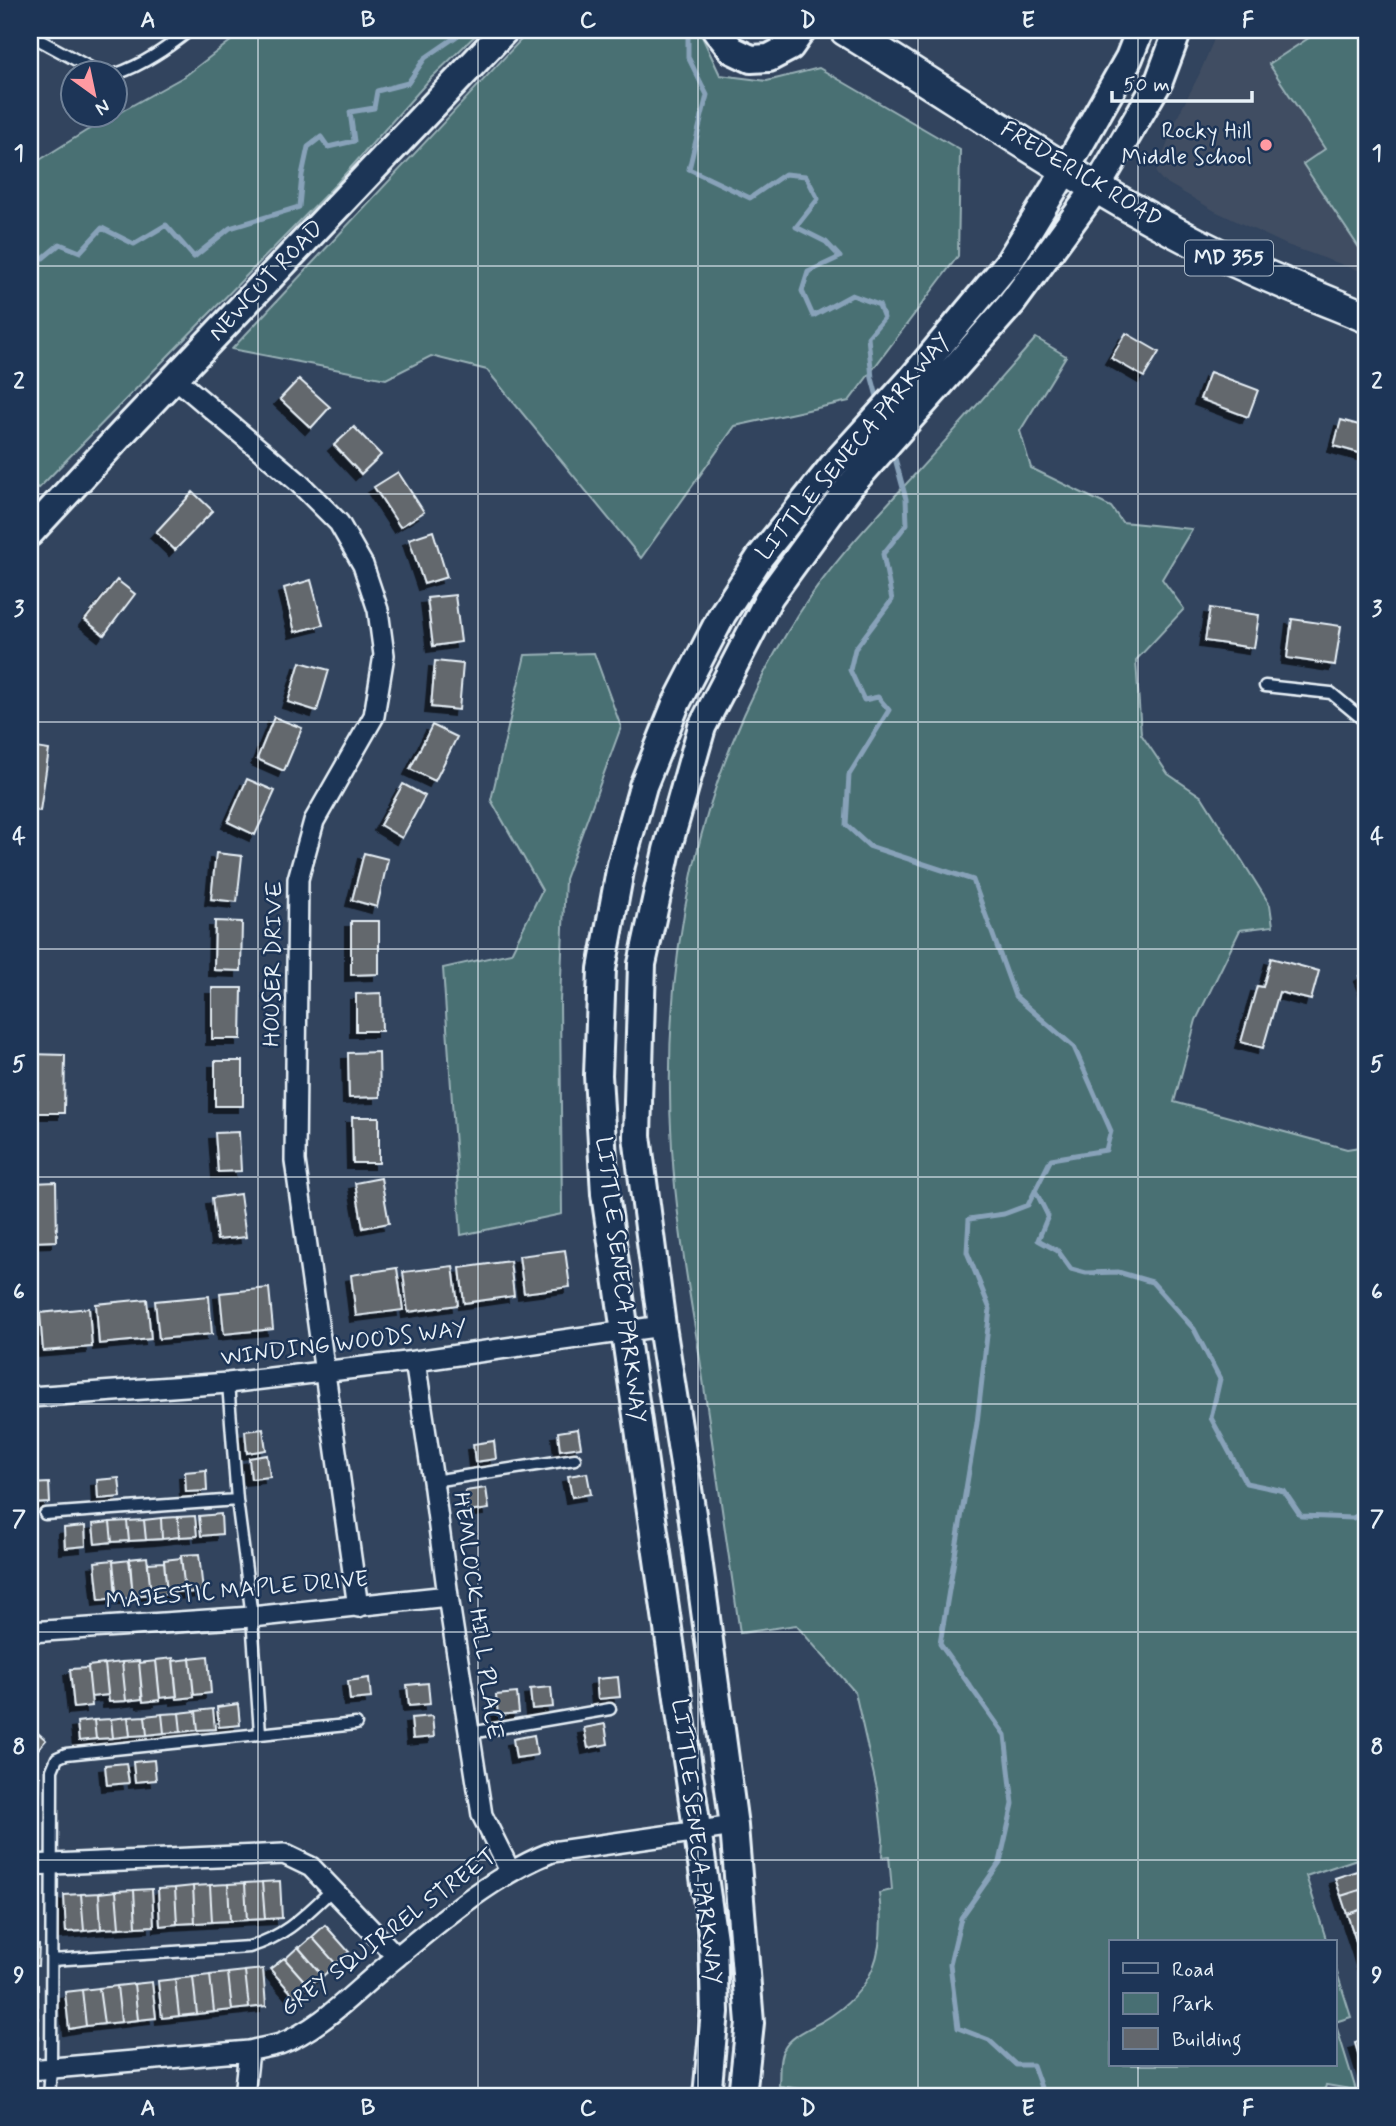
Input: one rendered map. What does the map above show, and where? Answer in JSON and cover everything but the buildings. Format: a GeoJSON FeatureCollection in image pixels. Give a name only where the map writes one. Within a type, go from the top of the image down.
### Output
{"type":"FeatureCollection","features":[{"type":"Feature","properties":{"kind":"main road","name":"NEWCUT ROAD"},"geometry":{"type":"LineString","coordinates":[[30,533],[505,30]]}},
{"type":"Feature","properties":{"kind":"main road"},"geometry":{"type":"LineString","coordinates":[[716,30],[732,50],[751,60],[769,58],[790,47],[802,30]]}},
{"type":"Feature","properties":{"kind":"main road","name":"FREDERICK ROAD"},"geometry":{"type":"LineString","coordinates":[[845,30],[1066,169],[1177,233],[1272,278],[1366,317]]}},
{"type":"Feature","properties":{"kind":"main road","name":"LITTLE SENECA PARKWAY"},"geometry":{"type":"LineString","coordinates":[[707,2096],[715,2012],[713,1939],[605,1194],[598,1075],[602,969],[621,865],[648,774],[676,704],[722,615],[760,557],[832,467],[909,382],[1009,262],[1129,58],[1140,30]]}},
{"type":"Feature","properties":{"kind":"main road","name":"LITTLE SENECA PARKWAY"},"geometry":{"type":"LineString","coordinates":[[742,2096],[750,2023],[734,1826],[637,1136],[642,964],[667,849],[702,726],[769,596],[850,486],[1012,303],[1097,187],[1159,81],[1178,30]]}},
{"type":"Feature","properties":{"kind":"street","name":"HOUSER DRIVE"},"geometry":{"type":"LineString","coordinates":[[175,378],[298,482],[339,523],[363,565],[378,610],[384,655],[374,716],[314,821],[298,879],[295,1161],[358,1607]]}},
{"type":"Feature","properties":{"kind":"street","name":"WINDING WOODS WAY"},"geometry":{"type":"LineString","coordinates":[[30,1397],[228,1383],[415,1361],[662,1326]]}},
{"type":"Feature","properties":{"kind":"street","name":"HEMLOCK HILL PLACE"},"geometry":{"type":"LineString","coordinates":[[415,1361],[482,1815],[510,1871]]}},
{"type":"Feature","properties":{"kind":"street","name":"MAJESTIC MAPLE DRIVE"},"geometry":{"type":"LineString","coordinates":[[30,1632],[252,1617],[448,1596]]}},
{"type":"Feature","properties":{"kind":"street","name":"GREY SQUIRREL STREET"},"geometry":{"type":"LineString","coordinates":[[30,2070],[248,2051],[280,2044],[315,2025],[397,1957],[510,1871],[552,1852],[734,1826]]}},
{"type":"Feature","properties":{"kind":"street"},"geometry":{"type":"LineString","coordinates":[[30,1865],[284,1854],[311,1867],[397,1957]]}},
{"type":"Feature","properties":{"kind":"street"},"geometry":{"type":"LineString","coordinates":[[244,2096],[248,2051]]}},
{"type":"Feature","properties":{"kind":"lane"},"geometry":{"type":"LineString","coordinates":[[130,69],[166,48],[190,30]]}},
{"type":"Feature","properties":{"kind":"lane"},"geometry":{"type":"LineString","coordinates":[[30,35],[76,60]]}},
{"type":"Feature","properties":{"kind":"lane"},"geometry":{"type":"LineString","coordinates":[[1265,686],[1331,693],[1366,722]]}},
{"type":"Feature","properties":{"kind":"lane"},"geometry":{"type":"LineString","coordinates":[[228,1383],[237,1500],[252,1617],[260,1732]]}},
{"type":"Feature","properties":{"kind":"lane"},"geometry":{"type":"LineString","coordinates":[[433,1481],[575,1459]]}},
{"type":"Feature","properties":{"kind":"lane"},"geometry":{"type":"LineString","coordinates":[[45,1514],[237,1500]]}},
{"type":"Feature","properties":{"kind":"lane"},"geometry":{"type":"LineString","coordinates":[[470,1733],[610,1709]]}},
{"type":"Feature","properties":{"kind":"lane"},"geometry":{"type":"LineString","coordinates":[[48,2096],[51,2069],[52,1770],[57,1758],[66,1754],[356,1724]]}},
{"type":"Feature","properties":{"kind":"lane"},"geometry":{"type":"LineString","coordinates":[[52,1960],[249,1947],[267,1942],[285,1932],[332,1890]]}},
{"type":"Feature","properties":{"kind":"shaded area","name":"Rocky Hill Middle School"},"geometry":{"type":"Polygon","coordinates":[[[1218,30],[1366,30],[1366,273],[1287,245],[1215,211],[1162,180],[1156,173],[1178,116],[1218,30]]]}},
{"type":"Feature","properties":{"kind":"green space"},"geometry":{"type":"Polygon","coordinates":[[[245,30],[481,30],[430,79],[337,183],[39,488],[30,485],[30,166],[88,130],[130,130],[130,107],[185,76],[245,30]]]}},
{"type":"Feature","properties":{"kind":"green space"},"geometry":{"type":"Polygon","coordinates":[[[530,30],[699,30],[720,75],[767,81],[819,68],[960,150],[958,256],[849,401],[735,426],[641,558],[487,370],[431,356],[386,379],[232,349],[530,30]]]}},
{"type":"Feature","properties":{"kind":"green space"},"geometry":{"type":"Polygon","coordinates":[[[1321,30],[1366,30],[1366,245],[1360,249],[1303,164],[1325,149],[1269,64],[1321,30]]]}},
{"type":"Feature","properties":{"kind":"green space"},"geometry":{"type":"Polygon","coordinates":[[[1036,338],[1066,356],[1020,431],[1031,468],[1111,507],[1122,522],[1192,529],[1162,579],[1184,609],[1136,660],[1141,734],[1168,774],[1202,797],[1270,905],[1273,926],[1240,930],[1196,1020],[1174,1102],[1347,1149],[1366,1146],[1366,1856],[1306,1876],[1326,1940],[1109,1940],[1109,2066],[1336,2066],[1336,2025],[1356,2090],[1326,2085],[1323,2096],[815,2096],[808,2090],[779,2086],[781,2057],[787,2044],[841,2009],[855,1996],[873,1968],[881,1934],[879,1893],[892,1890],[889,1856],[882,1857],[883,1839],[877,1789],[855,1692],[796,1625],[740,1633],[683,1254],[674,1175],[670,1078],[672,1008],[680,938],[693,869],[711,802],[735,736],[764,673],[821,582],[856,539],[1036,338]]]}},
{"type":"Feature","properties":{"kind":"green space"},"geometry":{"type":"Polygon","coordinates":[[[594,653],[621,727],[565,879],[560,1002],[562,1214],[461,1235],[443,968],[511,953],[542,890],[491,800],[525,655],[594,653]]]}},
{"type":"Feature","properties":{"kind":"green space"},"geometry":{"type":"Polygon","coordinates":[[[1336,1969],[1351,2017],[1336,2022],[1336,1969]]]}},
{"type":"Feature","properties":{"kind":"waterway"},"geometry":{"type":"LineString","coordinates":[[30,259],[43,258],[60,244],[80,252],[102,228],[134,244],[166,225],[194,257],[230,228],[299,207],[308,147],[321,137],[328,147],[354,141],[350,112],[374,108],[377,91],[408,83],[425,58],[457,36],[457,30]]}},
{"type":"Feature","properties":{"kind":"waterway"},"geometry":{"type":"LineString","coordinates":[[688,30],[688,57],[707,95],[689,169],[750,198],[785,174],[806,176],[818,199],[796,227],[826,242],[840,257],[808,272],[802,291],[813,316],[852,295],[879,305],[884,318],[868,337],[872,378],[879,404]]}},
{"type":"Feature","properties":{"kind":"waterway"},"geometry":{"type":"LineString","coordinates":[[893,451],[906,499],[907,524],[883,554],[892,600],[855,649],[850,670],[864,700],[878,697],[889,710],[849,775],[846,825],[869,846],[973,880],[1015,996],[1074,1047],[1111,1131],[1106,1150],[1051,1159],[1028,1205],[1004,1214],[969,1219],[967,1252],[990,1309],[977,1423],[940,1644],[1005,1735],[1013,1804],[1000,1862],[961,1918],[950,1964],[958,2028],[989,2040],[1016,2065],[1033,2065],[1044,2096]]}},
{"type":"Feature","properties":{"kind":"waterway"},"geometry":{"type":"LineString","coordinates":[[1035,1190],[1048,1216],[1038,1240],[1058,1251],[1071,1269],[1086,1273],[1118,1272],[1152,1282],[1194,1329],[1220,1379],[1211,1418],[1246,1483],[1284,1491],[1301,1516],[1353,1518],[1366,1511]]}},
{"type":"Feature","properties":{"kind":"place","name":"Rocky Hill Middle School"},"geometry":{"type":"Point","coordinates":[1266,145]}}]}
